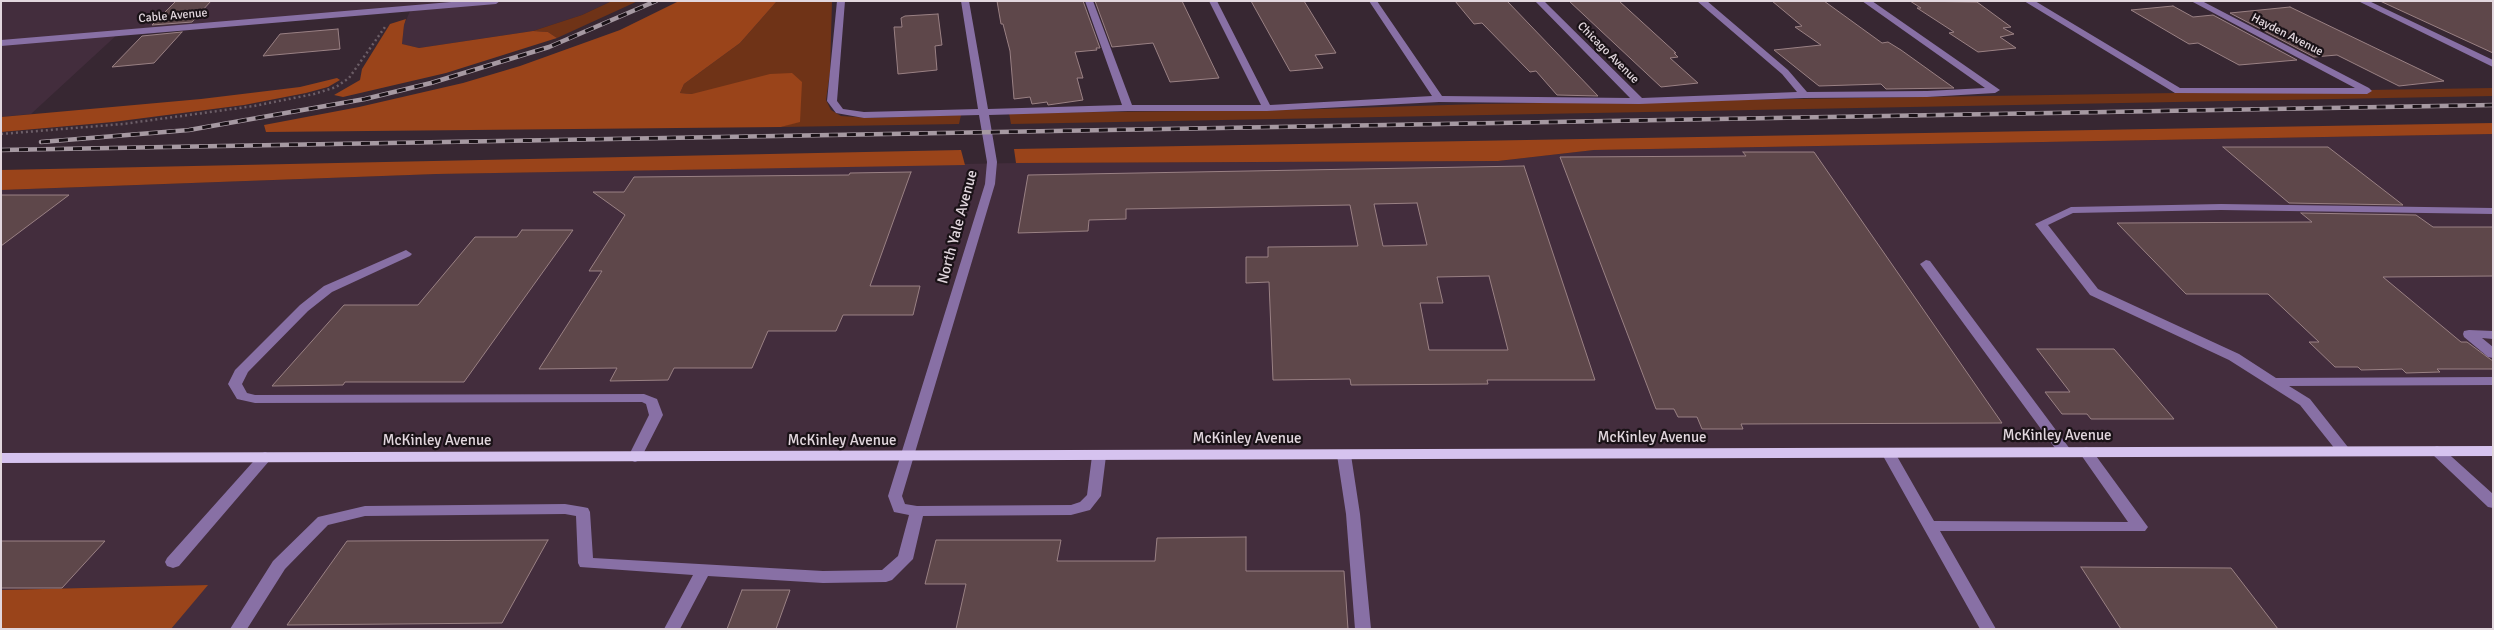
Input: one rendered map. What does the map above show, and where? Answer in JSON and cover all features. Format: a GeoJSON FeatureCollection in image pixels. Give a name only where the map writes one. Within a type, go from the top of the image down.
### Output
{"type":"FeatureCollection","features":[{"type":"Feature","properties":{"kind":"main road","name":"McKinley Avenue"},"geometry":{"type":"LineString","coordinates":[[1,458],[635,458],[2493,451]]}},
{"type":"Feature","properties":{"kind":"street","name":"Cable Avenue"},"geometry":{"type":"LineString","coordinates":[[1,43],[496,1]]}},
{"type":"Feature","properties":{"kind":"street"},"geometry":{"type":"LineString","coordinates":[[841,1],[832,101],[840,111],[864,115],[1128,108],[1267,108],[1439,99],[1639,101],[1804,95],[1927,94],[1995,90],[1866,1]]}},
{"type":"Feature","properties":{"kind":"street","name":"North Yale Avenue"},"geometry":{"type":"LineString","coordinates":[[917,511],[899,508],[896,496],[990,184],[992,162],[965,1]]}},
{"type":"Feature","properties":{"kind":"street"},"geometry":{"type":"LineString","coordinates":[[1089,1],[1128,108]]}},
{"type":"Feature","properties":{"kind":"street"},"geometry":{"type":"LineString","coordinates":[[1213,1],[1267,108]]}},
{"type":"Feature","properties":{"kind":"street"},"geometry":{"type":"LineString","coordinates":[[1373,1],[1439,99]]}},
{"type":"Feature","properties":{"kind":"street","name":"Chicago Avenue"},"geometry":{"type":"LineString","coordinates":[[1539,1],[1639,101]]}},
{"type":"Feature","properties":{"kind":"street"},"geometry":{"type":"LineString","coordinates":[[1701,1],[1786,72],[1804,95]]}},
{"type":"Feature","properties":{"kind":"street","name":"Hayden Avenue"},"geometry":{"type":"LineString","coordinates":[[2028,1],[2178,90],[2367,91],[2195,1]]}},
{"type":"Feature","properties":{"kind":"street"},"geometry":{"type":"LineString","coordinates":[[2362,1],[2493,64]]}},
{"type":"Feature","properties":{"kind":"street"},"geometry":{"type":"LineString","coordinates":[[2344,451],[2305,402],[2234,357],[2094,292],[2041,224],[2071,210],[2221,207],[2493,211]]}},
{"type":"Feature","properties":{"kind":"street"},"geometry":{"type":"LineString","coordinates":[[406,254],[328,289],[304,308],[242,370],[235,384],[242,396],[255,399],[644,398],[652,402],[656,415],[635,458]]}},
{"type":"Feature","properties":{"kind":"street"},"geometry":{"type":"LineString","coordinates":[[1926,264],[2065,452]]}},
{"type":"Feature","properties":{"kind":"street"},"geometry":{"type":"LineString","coordinates":[[2493,334],[2470,334],[2493,354]]}},
{"type":"Feature","properties":{"kind":"street"},"geometry":{"type":"LineString","coordinates":[[2272,382],[2493,381]]}},
{"type":"Feature","properties":{"kind":"street"},"geometry":{"type":"LineString","coordinates":[[2437,451],[2493,503]]}},
{"type":"Feature","properties":{"kind":"street"},"geometry":{"type":"LineString","coordinates":[[1930,526],[2140,527],[2086,452]]}},
{"type":"Feature","properties":{"kind":"street"},"geometry":{"type":"LineString","coordinates":[[1889,454],[1988,629]]}},
{"type":"Feature","properties":{"kind":"street"},"geometry":{"type":"LineString","coordinates":[[1344,455],[1353,514],[1363,629]]}},
{"type":"Feature","properties":{"kind":"street"},"geometry":{"type":"LineString","coordinates":[[238,629],[279,565],[322,520],[365,512],[565,509],[583,512],[586,563],[823,577],[886,576],[905,559],[917,511],[1071,510],[1085,506],[1094,496],[1099,456]]}},
{"type":"Feature","properties":{"kind":"street"},"geometry":{"type":"LineString","coordinates":[[173,562],[265,457]]}},
{"type":"Feature","properties":{"kind":"street"},"geometry":{"type":"LineString","coordinates":[[672,629],[703,571]]}},
{"type":"Feature","properties":{"kind":"path"},"geometry":{"type":"LineString","coordinates":[[1,134],[123,124],[254,106],[314,94],[336,87],[349,78],[396,10]]}},
{"type":"Feature","properties":{"kind":"shaded area"},"geometry":{"type":"Polygon","coordinates":[[[1,1],[612,1],[582,15],[533,31],[419,48],[402,44],[404,25],[411,9],[119,33],[31,114],[1,117],[1,1]]]}},
{"type":"Feature","properties":{"kind":"shaded area"},"geometry":{"type":"Polygon","coordinates":[[[612,1],[638,1],[557,38],[548,32],[533,31],[582,15],[612,1]]]}},
{"type":"Feature","properties":{"kind":"shaded area"},"geometry":{"type":"Polygon","coordinates":[[[679,1],[777,1],[740,43],[684,84],[680,93],[692,94],[770,74],[792,73],[802,82],[800,122],[781,127],[266,132],[264,125],[359,107],[463,83],[520,66],[620,30],[679,1]]]}},
{"type":"Feature","properties":{"kind":"shaded area"},"geometry":{"type":"Polygon","coordinates":[[[777,1],[832,1],[830,72],[826,100],[831,110],[841,116],[870,118],[961,115],[959,124],[781,127],[800,121],[692,94],[680,93],[684,84],[740,43],[777,1]]]}},
{"type":"Feature","properties":{"kind":"shaded area"},"geometry":{"type":"Polygon","coordinates":[[[406,19],[402,44],[419,48],[533,31],[548,32],[557,38],[446,73],[343,97],[334,95],[360,80],[362,69],[390,24],[406,19]]]}},
{"type":"Feature","properties":{"kind":"shaded area"},"geometry":{"type":"Polygon","coordinates":[[[337,78],[340,80],[328,87],[244,105],[113,122],[1,132],[1,117],[201,99],[300,87],[337,78]]]}},
{"type":"Feature","properties":{"kind":"shaded area"},"geometry":{"type":"Polygon","coordinates":[[[2493,88],[2493,96],[1011,124],[1009,113],[1289,110],[1479,104],[2493,88]]]}},
{"type":"Feature","properties":{"kind":"shaded area"},"geometry":{"type":"Polygon","coordinates":[[[2493,123],[2493,134],[1594,150],[1498,161],[1016,163],[1014,149],[2493,123]]]}},
{"type":"Feature","properties":{"kind":"shaded area"},"geometry":{"type":"Polygon","coordinates":[[[2493,134],[2493,629],[171,629],[207,585],[1,590],[1,190],[437,174],[1016,163],[1498,161],[1594,150],[2493,134]]]}},
{"type":"Feature","properties":{"kind":"shaded area"},"geometry":{"type":"Polygon","coordinates":[[[961,150],[965,165],[437,174],[1,190],[1,170],[961,150]]]}},
{"type":"Feature","properties":{"kind":"shaded area"},"geometry":{"type":"Polygon","coordinates":[[[208,585],[171,629],[1,629],[1,590],[208,585]]]}},
{"type":"Feature","properties":{"kind":"building"},"geometry":{"type":"Polygon","coordinates":[[[176,1],[211,1],[192,22],[152,25],[176,1]]]}},
{"type":"Feature","properties":{"kind":"building"},"geometry":{"type":"Polygon","coordinates":[[[997,1],[1083,1],[1100,48],[1096,48],[1097,50],[1075,52],[1083,78],[1077,78],[1083,100],[1048,105],[1047,102],[1032,104],[1030,97],[1014,99],[1010,51],[1003,24],[1001,24],[997,1]]]}},
{"type":"Feature","properties":{"kind":"building"},"geometry":{"type":"Polygon","coordinates":[[[1095,1],[1182,1],[1219,78],[1170,82],[1153,43],[1112,47],[1095,1]]]}},
{"type":"Feature","properties":{"kind":"building"},"geometry":{"type":"Polygon","coordinates":[[[1251,1],[1304,1],[1336,53],[1315,55],[1323,68],[1290,71],[1251,1]]]}},
{"type":"Feature","properties":{"kind":"building"},"geometry":{"type":"Polygon","coordinates":[[[1455,1],[1507,1],[1598,96],[1557,95],[1536,71],[1530,72],[1482,23],[1474,24],[1455,1]]]}},
{"type":"Feature","properties":{"kind":"building"},"geometry":{"type":"Polygon","coordinates":[[[1569,1],[1619,1],[1676,53],[1674,53],[1678,57],[1670,58],[1698,83],[1661,87],[1569,1]]]}},
{"type":"Feature","properties":{"kind":"building"},"geometry":{"type":"Polygon","coordinates":[[[1772,1],[1824,1],[1882,43],[1888,42],[1901,50],[1954,88],[1886,89],[1881,84],[1819,86],[1774,50],[1821,45],[1795,27],[1802,26],[1772,1]]]}},
{"type":"Feature","properties":{"kind":"building"},"geometry":{"type":"Polygon","coordinates":[[[1910,1],[1977,2],[2011,27],[2003,28],[2014,34],[2000,37],[2016,48],[1978,52],[1949,33],[1954,32],[1917,8],[1921,8],[1910,1]]]}},
{"type":"Feature","properties":{"kind":"building"},"geometry":{"type":"Polygon","coordinates":[[[2380,1],[2493,1],[2493,53],[2380,1]]]}},
{"type":"Feature","properties":{"kind":"building"},"geometry":{"type":"Polygon","coordinates":[[[2173,6],[2193,17],[2213,15],[2297,60],[2239,65],[2198,43],[2189,44],[2131,10],[2173,6]]]}},
{"type":"Feature","properties":{"kind":"building"},"geometry":{"type":"Polygon","coordinates":[[[2290,7],[2444,81],[2399,86],[2337,55],[2314,57],[2230,13],[2290,7]]]}},
{"type":"Feature","properties":{"kind":"building"},"geometry":{"type":"Polygon","coordinates":[[[938,14],[942,45],[935,46],[937,70],[898,74],[894,27],[902,27],[901,18],[905,16],[938,14]]]}},
{"type":"Feature","properties":{"kind":"building"},"geometry":{"type":"Polygon","coordinates":[[[338,29],[340,49],[263,56],[280,34],[338,29]]]}},
{"type":"Feature","properties":{"kind":"building"},"geometry":{"type":"Polygon","coordinates":[[[182,32],[154,63],[112,67],[142,36],[182,32]]]}},
{"type":"Feature","properties":{"kind":"building"},"geometry":{"type":"Polygon","coordinates":[[[2223,147],[2328,147],[2403,205],[2289,203],[2223,147]]]}},
{"type":"Feature","properties":{"kind":"building"},"geometry":{"type":"Polygon","coordinates":[[[1743,152],[1814,152],[2002,423],[1741,424],[1743,429],[1702,429],[1697,417],[1678,417],[1674,409],[1656,409],[1560,157],[1746,156],[1743,152]]]}},
{"type":"Feature","properties":{"kind":"building"},"geometry":{"type":"Polygon","coordinates":[[[1524,166],[1595,380],[1487,380],[1488,384],[1351,385],[1350,379],[1273,380],[1269,282],[1246,283],[1246,257],[1268,257],[1268,247],[1358,246],[1350,205],[1126,209],[1126,219],[1089,220],[1088,231],[1018,233],[1028,175],[1524,166]],[[1417,203],[1374,204],[1383,246],[1427,245],[1417,203]],[[1489,276],[1437,277],[1443,303],[1420,303],[1429,350],[1508,350],[1489,276]]]}},
{"type":"Feature","properties":{"kind":"building"},"geometry":{"type":"Polygon","coordinates":[[[911,172],[870,286],[920,286],[913,315],[843,315],[836,331],[768,331],[752,368],[674,368],[668,380],[610,381],[617,368],[539,369],[602,271],[589,271],[625,215],[593,192],[624,192],[634,177],[849,175],[850,173],[911,172]]]}},
{"type":"Feature","properties":{"kind":"building"},"geometry":{"type":"Polygon","coordinates":[[[1,195],[69,195],[1,246],[1,195]]]}},
{"type":"Feature","properties":{"kind":"building"},"geometry":{"type":"Polygon","coordinates":[[[2301,213],[2416,215],[2433,227],[2493,227],[2493,276],[2383,277],[2461,342],[2467,342],[2493,361],[2493,369],[2437,369],[2440,372],[2406,373],[2402,369],[2361,370],[2358,367],[2335,367],[2309,342],[2319,342],[2268,294],[2186,294],[2117,223],[2312,222],[2301,213]]]}},
{"type":"Feature","properties":{"kind":"building"},"geometry":{"type":"Polygon","coordinates":[[[522,230],[573,230],[464,382],[345,382],[343,385],[272,386],[344,305],[418,305],[475,237],[517,237],[522,230]]]}},
{"type":"Feature","properties":{"kind":"building"},"geometry":{"type":"Polygon","coordinates":[[[2037,349],[2114,349],[2174,419],[2091,419],[2087,414],[2062,414],[2045,392],[2070,392],[2037,349]]]}},
{"type":"Feature","properties":{"kind":"building"},"geometry":{"type":"Polygon","coordinates":[[[1246,537],[1246,571],[1344,571],[1348,629],[956,629],[966,584],[925,584],[936,540],[1061,540],[1057,561],[1155,561],[1157,538],[1246,537]]]}},
{"type":"Feature","properties":{"kind":"building"},"geometry":{"type":"Polygon","coordinates":[[[548,540],[502,623],[287,625],[347,541],[548,540]]]}},
{"type":"Feature","properties":{"kind":"building"},"geometry":{"type":"Polygon","coordinates":[[[1,541],[105,541],[62,588],[1,588],[1,541]]]}},
{"type":"Feature","properties":{"kind":"building"},"geometry":{"type":"Polygon","coordinates":[[[2081,567],[2231,568],[2278,629],[2121,629],[2081,567]]]}},
{"type":"Feature","properties":{"kind":"building"},"geometry":{"type":"Polygon","coordinates":[[[742,590],[790,590],[776,629],[727,629],[742,590]]]}},
{"type":"Feature","properties":{"kind":"railway"},"geometry":{"type":"LineString","coordinates":[[41,142],[189,130],[365,99],[431,83],[549,47],[656,1]]}},
{"type":"Feature","properties":{"kind":"railway"},"geometry":{"type":"LineString","coordinates":[[1,150],[2493,105]]}}]}
